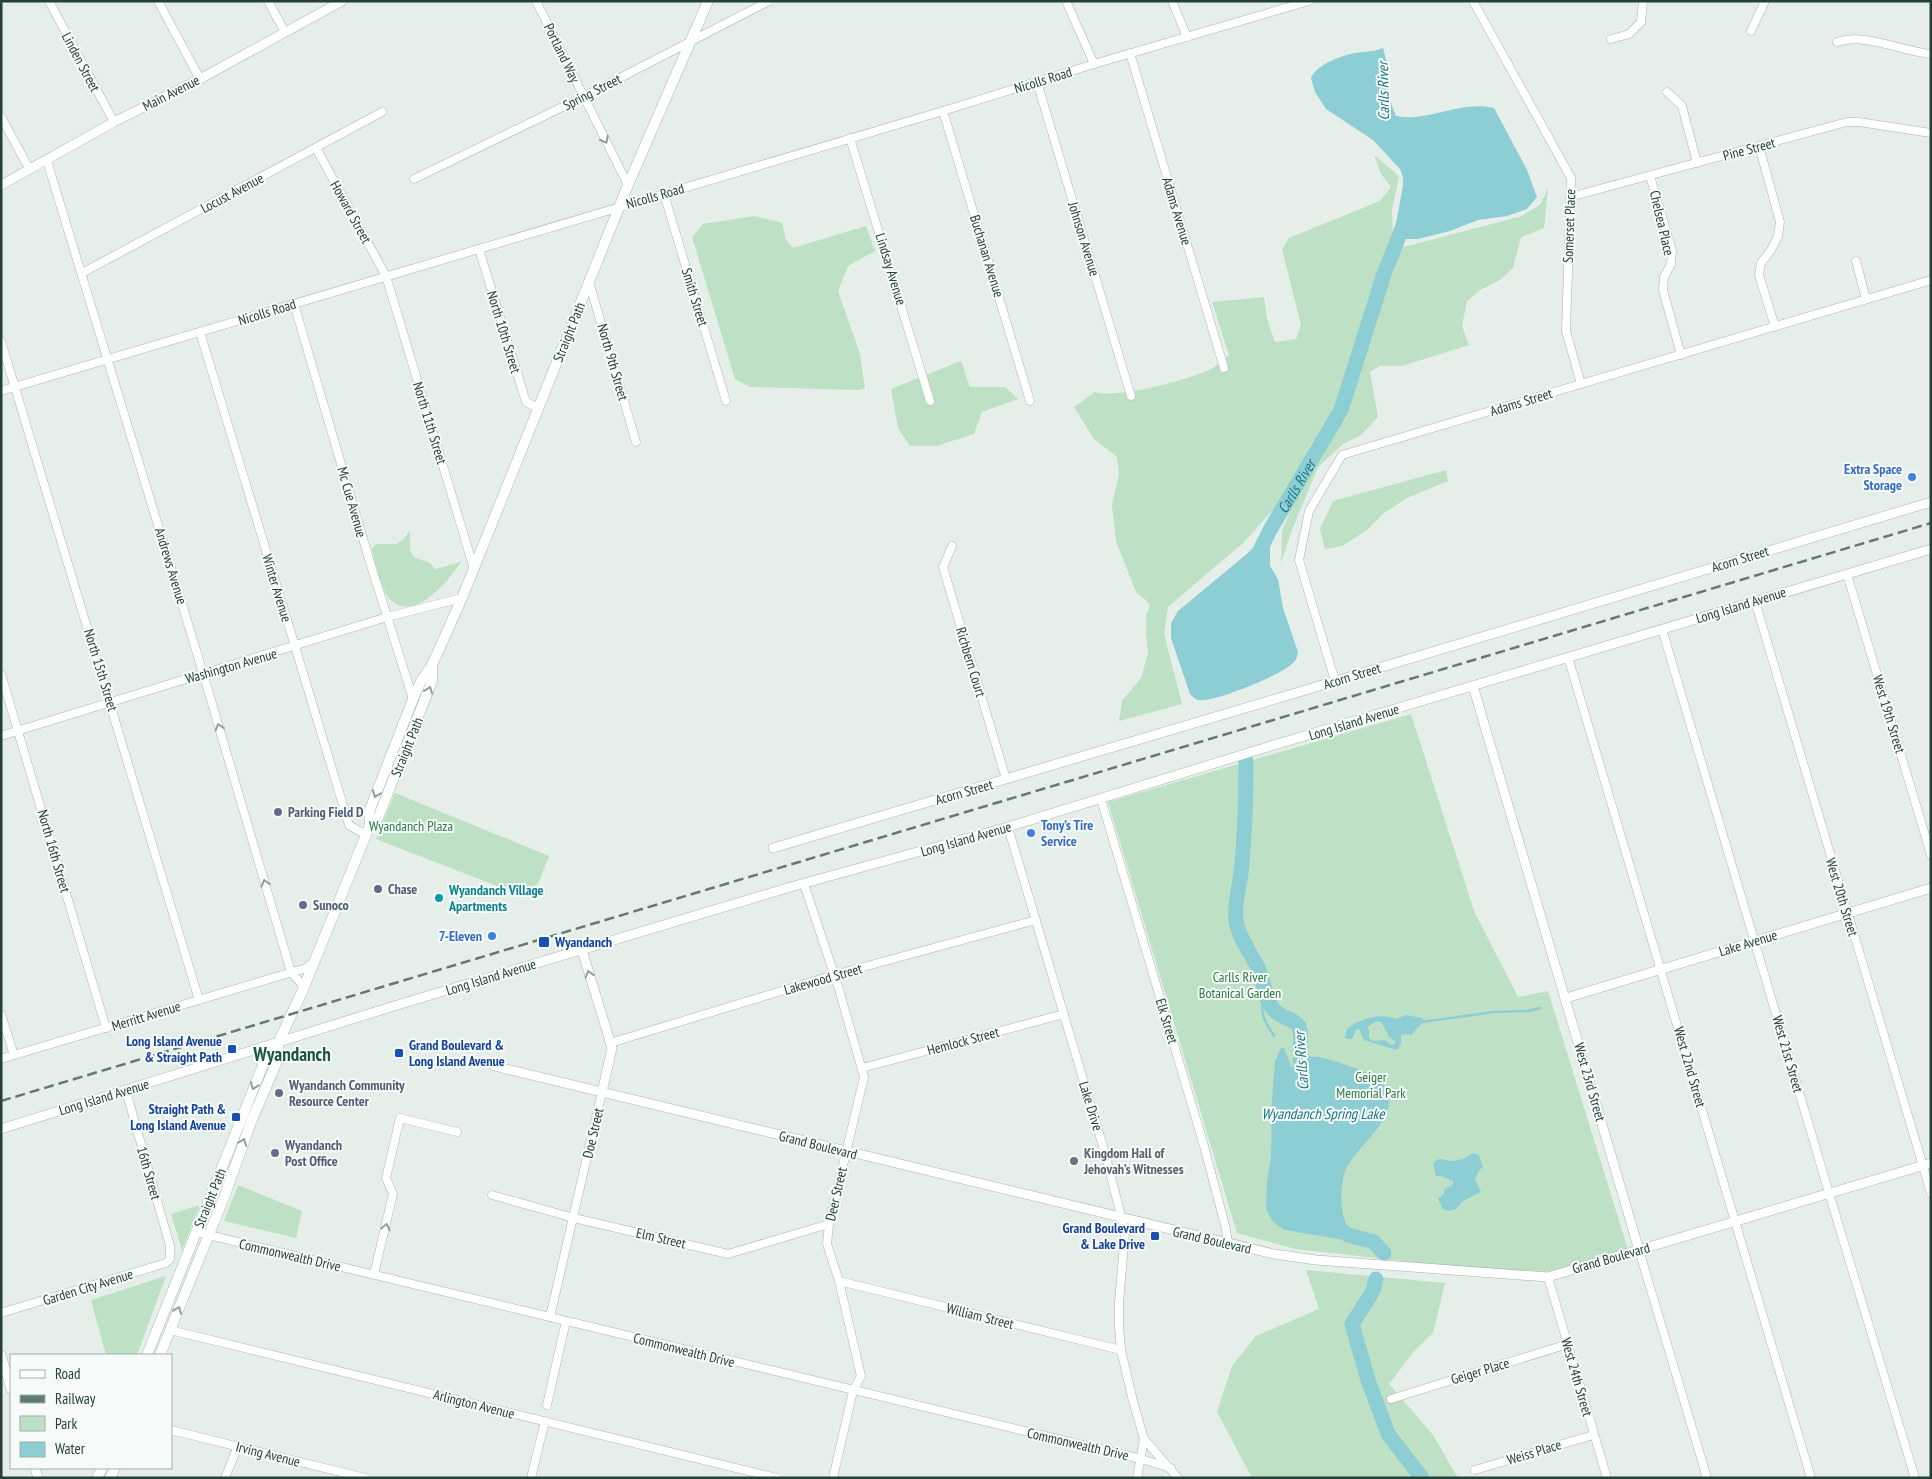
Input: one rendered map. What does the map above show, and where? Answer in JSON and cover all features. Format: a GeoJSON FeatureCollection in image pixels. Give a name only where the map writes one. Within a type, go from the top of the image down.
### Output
{"type":"FeatureCollection","features":[{"type":"Feature","properties":{"kind":"main road","name":"Straight Path"},"geometry":{"type":"LineString","coordinates":[[147,1354],[263,1065],[278,1043],[315,961],[370,825],[369,812],[413,700],[421,681],[432,665],[462,598],[628,185],[708,1]]}},
{"type":"Feature","properties":{"kind":"main road","name":"Straight Path"},"geometry":{"type":"LineString","coordinates":[[370,825],[378,818],[420,714],[432,681],[432,665]]}},
{"type":"Feature","properties":{"kind":"main road","name":"Straight Path"},"geometry":{"type":"LineString","coordinates":[[160,1354],[251,1122],[278,1059],[278,1043]]}},
{"type":"Feature","properties":{"kind":"street","name":"Linden Street"},"geometry":{"type":"LineString","coordinates":[[49,1],[114,122]]}},
{"type":"Feature","properties":{"kind":"street"},"geometry":{"type":"LineString","coordinates":[[158,1],[200,79]]}},
{"type":"Feature","properties":{"kind":"street"},"geometry":{"type":"LineString","coordinates":[[268,1],[285,32]]}},
{"type":"Feature","properties":{"kind":"street","name":"Main Avenue"},"geometry":{"type":"LineString","coordinates":[[1,185],[114,122],[200,79],[342,1]]}},
{"type":"Feature","properties":{"kind":"street","name":"Portland Way"},"geometry":{"type":"LineString","coordinates":[[536,1],[628,185]]}},
{"type":"Feature","properties":{"kind":"street","name":"Spring Street"},"geometry":{"type":"LineString","coordinates":[[414,179],[583,97],[769,1]]}},
{"type":"Feature","properties":{"kind":"street"},"geometry":{"type":"LineString","coordinates":[[1066,1],[1094,64]]}},
{"type":"Feature","properties":{"kind":"street"},"geometry":{"type":"LineString","coordinates":[[1172,1],[1187,37]]}},
{"type":"Feature","properties":{"kind":"street","name":"Nicolls Road"},"geometry":{"type":"LineString","coordinates":[[1,391],[1309,1]]}},
{"type":"Feature","properties":{"kind":"street","name":"Somerset Place"},"geometry":{"type":"LineString","coordinates":[[1473,1],[1570,178],[1566,331],[1581,384]]}},
{"type":"Feature","properties":{"kind":"street"},"geometry":{"type":"LineString","coordinates":[[1611,39],[1629,34],[1641,22],[1643,1]]}},
{"type":"Feature","properties":{"kind":"street"},"geometry":{"type":"LineString","coordinates":[[1751,31],[1765,1]]}},
{"type":"Feature","properties":{"kind":"street"},"geometry":{"type":"LineString","coordinates":[[1838,42],[1848,39],[1861,39],[1931,54]]}},
{"type":"Feature","properties":{"kind":"street","name":"Adams Avenue"},"geometry":{"type":"LineString","coordinates":[[1130,53],[1224,368]]}},
{"type":"Feature","properties":{"kind":"street","name":"Johnson Avenue"},"geometry":{"type":"LineString","coordinates":[[1037,82],[1131,396]]}},
{"type":"Feature","properties":{"kind":"street"},"geometry":{"type":"LineString","coordinates":[[1667,92],[1682,106],[1697,163]]}},
{"type":"Feature","properties":{"kind":"street","name":"Buchanan Avenue"},"geometry":{"type":"LineString","coordinates":[[944,111],[1030,402]]}},
{"type":"Feature","properties":{"kind":"street","name":"Locust Avenue"},"geometry":{"type":"LineString","coordinates":[[82,273],[382,112]]}},
{"type":"Feature","properties":{"kind":"street"},"geometry":{"type":"LineString","coordinates":[[1,117],[30,170]]}},
{"type":"Feature","properties":{"kind":"street","name":"Pine Street"},"geometry":{"type":"LineString","coordinates":[[1570,197],[1847,122],[1859,122],[1931,133]]}},
{"type":"Feature","properties":{"kind":"street","name":"Lindsay Avenue"},"geometry":{"type":"LineString","coordinates":[[850,138],[930,402]]}},
{"type":"Feature","properties":{"kind":"street"},"geometry":{"type":"LineString","coordinates":[[1759,146],[1780,222],[1778,236],[1761,263],[1759,275],[1774,327]]}},
{"type":"Feature","properties":{"kind":"street","name":"Howard Street"},"geometry":{"type":"LineString","coordinates":[[316,148],[386,276]]}},
{"type":"Feature","properties":{"kind":"street","name":"Andrews Avenue"},"geometry":{"type":"LineString","coordinates":[[47,160],[109,360],[291,972]]}},
{"type":"Feature","properties":{"kind":"street","name":"Chelsea Place"},"geometry":{"type":"LineString","coordinates":[[1650,176],[1672,251],[1671,264],[1664,277],[1663,290],[1681,355]]}},
{"type":"Feature","properties":{"kind":"street","name":"Smith Street"},"geometry":{"type":"LineString","coordinates":[[664,194],[726,401]]}},
{"type":"Feature","properties":{"kind":"street","name":"North 10th Street"},"geometry":{"type":"LineString","coordinates":[[479,249],[526,402],[539,408]]}},
{"type":"Feature","properties":{"kind":"street"},"geometry":{"type":"LineString","coordinates":[[1856,261],[1866,299]]}},
{"type":"Feature","properties":{"kind":"street","name":"North 11th Street"},"geometry":{"type":"LineString","coordinates":[[386,276],[474,569]]}},
{"type":"Feature","properties":{"kind":"street","name":"Adams Street"},"geometry":{"type":"LineString","coordinates":[[1335,681],[1299,560],[1309,511],[1342,455],[1931,280]]}},
{"type":"Feature","properties":{"kind":"street","name":"North 9th Street"},"geometry":{"type":"LineString","coordinates":[[589,282],[636,442]]}},
{"type":"Feature","properties":{"kind":"street","name":"Mc Cue Avenue"},"geometry":{"type":"LineString","coordinates":[[294,304],[413,700]]}},
{"type":"Feature","properties":{"kind":"street","name":"Winter Avenue"},"geometry":{"type":"LineString","coordinates":[[200,332],[349,825],[366,835]]}},
{"type":"Feature","properties":{"kind":"street","name":"North 15th Street"},"geometry":{"type":"LineString","coordinates":[[1,341],[199,1000]]}},
{"type":"Feature","properties":{"kind":"street","name":"Acorn Street"},"geometry":{"type":"LineString","coordinates":[[773,848],[1931,502]]}},
{"type":"Feature","properties":{"kind":"street","name":"Richbern Court"},"geometry":{"type":"LineString","coordinates":[[952,546],[943,567],[1006,779]]}},
{"type":"Feature","properties":{"kind":"street","name":"Long Island Avenue"},"geometry":{"type":"LineString","coordinates":[[1,1129],[394,1006],[804,884],[1008,827],[1931,549]]}},
{"type":"Feature","properties":{"kind":"street","name":"West 19th Street"},"geometry":{"type":"LineString","coordinates":[[1847,574],[1931,855]]}},
{"type":"Feature","properties":{"kind":"street","name":"Washington Avenue"},"geometry":{"type":"LineString","coordinates":[[1,736],[203,673],[387,618],[462,598]]}},
{"type":"Feature","properties":{"kind":"street","name":"West 20th Street"},"geometry":{"type":"LineString","coordinates":[[1755,601],[1847,913],[1927,1164],[1931,1194]]}},
{"type":"Feature","properties":{"kind":"street","name":"West 21st Street"},"geometry":{"type":"LineString","coordinates":[[1662,629],[1915,1478]]}},
{"type":"Feature","properties":{"kind":"street","name":"West 22nd Street"},"geometry":{"type":"LineString","coordinates":[[1568,657],[1811,1478]]}},
{"type":"Feature","properties":{"kind":"street","name":"North 16th Street"},"geometry":{"type":"LineString","coordinates":[[1,674],[106,1028]]}},
{"type":"Feature","properties":{"kind":"street","name":"West 23rd Street"},"geometry":{"type":"LineString","coordinates":[[1473,686],[1707,1478]]}},
{"type":"Feature","properties":{"kind":"street","name":"Elk Street"},"geometry":{"type":"LineString","coordinates":[[1101,799],[1204,1146],[1226,1229],[1228,1244]]}},
{"type":"Feature","properties":{"kind":"street","name":"Lake Drive"},"geometry":{"type":"LineString","coordinates":[[1008,827],[1105,1153],[1125,1232],[1119,1303],[1122,1350],[1133,1401],[1144,1439],[1138,1478]]}},
{"type":"Feature","properties":{"kind":"street","name":"Deer Street"},"geometry":{"type":"LineString","coordinates":[[804,884],[862,1068],[863,1080],[829,1224],[827,1244],[839,1282],[861,1376],[853,1391],[833,1478]]}},
{"type":"Feature","properties":{"kind":"street","name":"Lake Avenue"},"geometry":{"type":"LineString","coordinates":[[1566,998],[1931,888]]}},
{"type":"Feature","properties":{"kind":"street","name":"Lakewood Street"},"geometry":{"type":"LineString","coordinates":[[610,1043],[834,975],[1036,920]]}},
{"type":"Feature","properties":{"kind":"street","name":"Doe Street"},"geometry":{"type":"LineString","coordinates":[[550,1317],[612,1048],[582,950]]}},
{"type":"Feature","properties":{"kind":"street","name":"Merritt Avenue"},"geometry":{"type":"LineString","coordinates":[[1,1059],[306,968],[315,961]]}},
{"type":"Feature","properties":{"kind":"street"},"geometry":{"type":"LineString","coordinates":[[291,972],[304,987]]}},
{"type":"Feature","properties":{"kind":"street"},"geometry":{"type":"LineString","coordinates":[[1,1014],[14,1055]]}},
{"type":"Feature","properties":{"kind":"street","name":"Hemlock Street"},"geometry":{"type":"LineString","coordinates":[[862,1068],[1064,1014]]}},
{"type":"Feature","properties":{"kind":"street","name":"Grand Boulevard"},"geometry":{"type":"LineString","coordinates":[[494,1066],[1286,1257],[1548,1277],[1927,1164]]}},
{"type":"Feature","properties":{"kind":"street","name":"16th Street"},"geometry":{"type":"LineString","coordinates":[[126,1091],[170,1246],[171,1256]]}},
{"type":"Feature","properties":{"kind":"street"},"geometry":{"type":"LineString","coordinates":[[374,1274],[393,1194],[386,1178],[400,1118],[457,1132]]}},
{"type":"Feature","properties":{"kind":"street","name":"Elm Street"},"geometry":{"type":"LineString","coordinates":[[492,1194],[574,1218],[728,1254],[829,1224]]}},
{"type":"Feature","properties":{"kind":"street","name":"Commonwealth Drive"},"geometry":{"type":"LineString","coordinates":[[196,1232],[1141,1459],[1171,1468]]}},
{"type":"Feature","properties":{"kind":"street","name":"Garden City Avenue"},"geometry":{"type":"LineString","coordinates":[[1,1313],[166,1263],[171,1256]]}},
{"type":"Feature","properties":{"kind":"street","name":"West 24th Street"},"geometry":{"type":"LineString","coordinates":[[1548,1277],[1606,1478]]}},
{"type":"Feature","properties":{"kind":"street","name":"William Street"},"geometry":{"type":"LineString","coordinates":[[839,1282],[1122,1350]]}},
{"type":"Feature","properties":{"kind":"street"},"geometry":{"type":"LineString","coordinates":[[546,1405],[566,1321]]}},
{"type":"Feature","properties":{"kind":"street","name":"Arlington Avenue"},"geometry":{"type":"LineString","coordinates":[[170,1330],[778,1478]]}},
{"type":"Feature","properties":{"kind":"street","name":"Geiger Place"},"geometry":{"type":"LineString","coordinates":[[1392,1398],[1568,1344]]}},
{"type":"Feature","properties":{"kind":"street"},"geometry":{"type":"LineString","coordinates":[[1,1354],[10,1386]]}},
{"type":"Feature","properties":{"kind":"street"},"geometry":{"type":"LineString","coordinates":[[531,1478],[545,1421]]}},
{"type":"Feature","properties":{"kind":"street","name":"Irving Avenue"},"geometry":{"type":"LineString","coordinates":[[172,1430],[238,1446],[332,1474],[365,1478]]}},
{"type":"Feature","properties":{"kind":"street","name":"Weiss Place"},"geometry":{"type":"LineString","coordinates":[[1474,1470],[1593,1435]]}},
{"type":"Feature","properties":{"kind":"street"},"geometry":{"type":"LineString","coordinates":[[1144,1439],[1178,1478]]}},
{"type":"Feature","properties":{"kind":"street"},"geometry":{"type":"LineString","coordinates":[[225,1478],[238,1446]]}},
{"type":"Feature","properties":{"kind":"green space"},"geometry":{"type":"Polygon","coordinates":[[[1374,155],[1399,176],[1392,210],[1393,240],[1390,248],[1400,248],[1522,216],[1541,204],[1548,187],[1544,228],[1521,237],[1513,268],[1500,280],[1480,290],[1467,301],[1462,326],[1469,345],[1402,366],[1380,366],[1370,372],[1378,417],[1361,435],[1343,444],[1318,467],[1290,535],[1281,563],[1282,531],[1290,512],[1273,510],[1243,543],[1168,607],[1164,634],[1182,704],[1119,721],[1122,701],[1141,678],[1148,653],[1146,615],[1150,606],[1136,592],[1116,541],[1112,505],[1119,475],[1117,457],[1094,439],[1074,407],[1095,392],[1119,393],[1136,391],[1187,378],[1218,365],[1229,355],[1212,302],[1264,297],[1267,319],[1275,342],[1296,339],[1301,325],[1282,249],[1289,238],[1380,201],[1391,187],[1381,174],[1374,155]]]}},
{"type":"Feature","properties":{"kind":"green space"},"geometry":{"type":"Polygon","coordinates":[[[754,216],[782,223],[786,240],[793,248],[866,226],[875,251],[848,266],[838,291],[860,354],[865,388],[859,390],[750,387],[735,379],[692,237],[703,224],[754,216]]]}},
{"type":"Feature","properties":{"kind":"green space"},"geometry":{"type":"Polygon","coordinates":[[[961,361],[970,387],[1005,387],[1018,399],[982,412],[974,434],[936,446],[910,446],[898,428],[891,389],[961,361]]]}},
{"type":"Feature","properties":{"kind":"green space"},"geometry":{"type":"Polygon","coordinates":[[[1446,470],[1448,481],[1407,498],[1384,513],[1367,530],[1342,546],[1325,549],[1320,529],[1333,501],[1446,470]]]}},
{"type":"Feature","properties":{"kind":"green space"},"geometry":{"type":"Polygon","coordinates":[[[410,531],[410,551],[415,558],[428,562],[436,569],[461,562],[440,588],[421,603],[400,606],[391,600],[382,584],[372,549],[376,544],[396,544],[403,540],[410,531]]]}},
{"type":"Feature","properties":{"kind":"green space","name":"Geiger Memorial Park"},"geometry":{"type":"Polygon","coordinates":[[[1411,714],[1474,911],[1518,997],[1548,991],[1629,1253],[1548,1277],[1295,1249],[1237,1233],[1108,802],[1411,714]]]}},
{"type":"Feature","properties":{"kind":"green space","name":"Wyandanch Plaza"},"geometry":{"type":"Polygon","coordinates":[[[395,793],[549,856],[538,884],[515,893],[376,839],[395,793]]]}},
{"type":"Feature","properties":{"kind":"green space"},"geometry":{"type":"Polygon","coordinates":[[[238,1185],[302,1211],[296,1238],[224,1221],[238,1185]]]}},
{"type":"Feature","properties":{"kind":"green space"},"geometry":{"type":"Polygon","coordinates":[[[200,1205],[182,1250],[171,1214],[200,1205]]]}},
{"type":"Feature","properties":{"kind":"green space"},"geometry":{"type":"Polygon","coordinates":[[[1306,1270],[1445,1283],[1433,1333],[1414,1351],[1389,1384],[1433,1435],[1458,1478],[1252,1478],[1217,1412],[1232,1366],[1256,1336],[1319,1309],[1306,1270]]]}},
{"type":"Feature","properties":{"kind":"green space"},"geometry":{"type":"Polygon","coordinates":[[[166,1276],[137,1354],[106,1354],[91,1300],[166,1276]]]}},
{"type":"Feature","properties":{"kind":"water"},"geometry":{"type":"Polygon","coordinates":[[[1383,48],[1389,71],[1388,96],[1396,116],[1420,117],[1468,107],[1494,108],[1527,170],[1537,197],[1527,209],[1507,216],[1478,220],[1450,231],[1418,239],[1398,239],[1395,229],[1403,185],[1400,169],[1373,140],[1326,109],[1315,92],[1311,78],[1318,69],[1334,59],[1383,48]]]}},
{"type":"Feature","properties":{"kind":"water"},"geometry":{"type":"Polygon","coordinates":[[[1270,530],[1270,566],[1278,579],[1283,608],[1298,652],[1296,659],[1277,673],[1251,686],[1212,699],[1196,699],[1190,694],[1171,638],[1171,623],[1178,611],[1248,553],[1270,530]]]}},
{"type":"Feature","properties":{"kind":"water"},"geometry":{"type":"Polygon","coordinates":[[[1406,1015],[1422,1018],[1424,1021],[1411,1035],[1401,1035],[1401,1044],[1397,1050],[1364,1040],[1359,1029],[1356,1030],[1352,1039],[1346,1039],[1345,1037],[1347,1029],[1357,1022],[1377,1016],[1396,1019],[1406,1015]],[[1375,1022],[1367,1027],[1369,1038],[1373,1041],[1385,1040],[1391,1045],[1395,1044],[1395,1041],[1389,1037],[1381,1022],[1375,1022]]]}},
{"type":"Feature","properties":{"kind":"water","name":"Wyandanch Spring Lake"},"geometry":{"type":"Polygon","coordinates":[[[1281,1048],[1284,1048],[1291,1066],[1295,1069],[1300,1067],[1296,1051],[1299,1048],[1308,1056],[1321,1057],[1376,1077],[1388,1093],[1389,1105],[1384,1118],[1357,1152],[1344,1175],[1342,1205],[1348,1235],[1344,1240],[1285,1230],[1273,1222],[1266,1209],[1267,1182],[1271,1157],[1275,1061],[1281,1048]]]}},
{"type":"Feature","properties":{"kind":"water"},"geometry":{"type":"Polygon","coordinates":[[[1473,1153],[1479,1155],[1483,1168],[1480,1169],[1475,1179],[1481,1192],[1463,1201],[1456,1209],[1448,1211],[1442,1208],[1438,1198],[1443,1195],[1445,1189],[1453,1185],[1453,1181],[1442,1176],[1436,1176],[1433,1164],[1440,1159],[1458,1160],[1473,1153]]]}},
{"type":"Feature","properties":{"kind":"waterway","name":"Carlls River"},"geometry":{"type":"LineString","coordinates":[[1261,548],[1341,410],[1384,274],[1405,221]]}},
{"type":"Feature","properties":{"kind":"waterway","name":"Carlls River"},"geometry":{"type":"LineString","coordinates":[[1246,761],[1244,838],[1236,906],[1237,926],[1260,973],[1270,1006],[1277,1013],[1299,1026],[1301,1068]]}},
{"type":"Feature","properties":{"kind":"waterway"},"geometry":{"type":"LineString","coordinates":[[1265,993],[1262,1005],[1263,1015],[1274,1036]]}},
{"type":"Feature","properties":{"kind":"waterway"},"geometry":{"type":"LineString","coordinates":[[1421,1022],[1540,1008]]}},
{"type":"Feature","properties":{"kind":"waterway","name":"Carlls River"},"geometry":{"type":"LineString","coordinates":[[1333,1224],[1348,1235],[1374,1242],[1384,1253]]}},
{"type":"Feature","properties":{"kind":"waterway","name":"Carlls River"},"geometry":{"type":"LineString","coordinates":[[1376,1279],[1373,1291],[1352,1324],[1368,1380],[1388,1434],[1422,1478]]}},
{"type":"Feature","properties":{"kind":"railway"},"geometry":{"type":"LineString","coordinates":[[1,1101],[1931,523]]}},
{"type":"Feature","properties":{"kind":"place","name":"Extra Space Storage"},"geometry":{"type":"Point","coordinates":[1912,477]}},
{"type":"Feature","properties":{"kind":"place","name":"Parking Field D"},"geometry":{"type":"Point","coordinates":[278,812]}},
{"type":"Feature","properties":{"kind":"place","name":"Tony’s Tire Service"},"geometry":{"type":"Point","coordinates":[1031,833]}},
{"type":"Feature","properties":{"kind":"place","name":"Chase"},"geometry":{"type":"Point","coordinates":[378,889]}},
{"type":"Feature","properties":{"kind":"place","name":"Wyandanch Village Apartments"},"geometry":{"type":"Point","coordinates":[439,898]}},
{"type":"Feature","properties":{"kind":"place","name":"Sunoco"},"geometry":{"type":"Point","coordinates":[303,905]}},
{"type":"Feature","properties":{"kind":"place","name":"7-Eleven"},"geometry":{"type":"Point","coordinates":[492,936]}},
{"type":"Feature","properties":{"kind":"place","name":"Wyandanch"},"geometry":{"type":"Point","coordinates":[544,942]}},
{"type":"Feature","properties":{"kind":"place","name":"Long Island Avenue & Straight Path"},"geometry":{"type":"Point","coordinates":[232,1049]}},
{"type":"Feature","properties":{"kind":"place","name":"Grand Boulevard & Long Island Avenue"},"geometry":{"type":"Point","coordinates":[399,1053]}},
{"type":"Feature","properties":{"kind":"place","name":"Wyandanch Community Resource Center"},"geometry":{"type":"Point","coordinates":[279,1093]}},
{"type":"Feature","properties":{"kind":"place","name":"Straight Path & Long Island Avenue"},"geometry":{"type":"Point","coordinates":[236,1117]}},
{"type":"Feature","properties":{"kind":"place","name":"Wyandanch Post Office"},"geometry":{"type":"Point","coordinates":[275,1153]}},
{"type":"Feature","properties":{"kind":"place","name":"Kingdom Hall of Jehovah’s Witnesses"},"geometry":{"type":"Point","coordinates":[1074,1161]}},
{"type":"Feature","properties":{"kind":"place","name":"Grand Boulevard & Lake Drive"},"geometry":{"type":"Point","coordinates":[1155,1236]}},
{"type":"Feature","properties":{"kind":"district","name":"Wyandanch"},"geometry":{"type":"Point","coordinates":[292,1054]}},
{"type":"Feature","properties":{"kind":"park label","name":"Carlls River Botanical Garden"},"geometry":{"type":"Point","coordinates":[1240,986]}}]}
